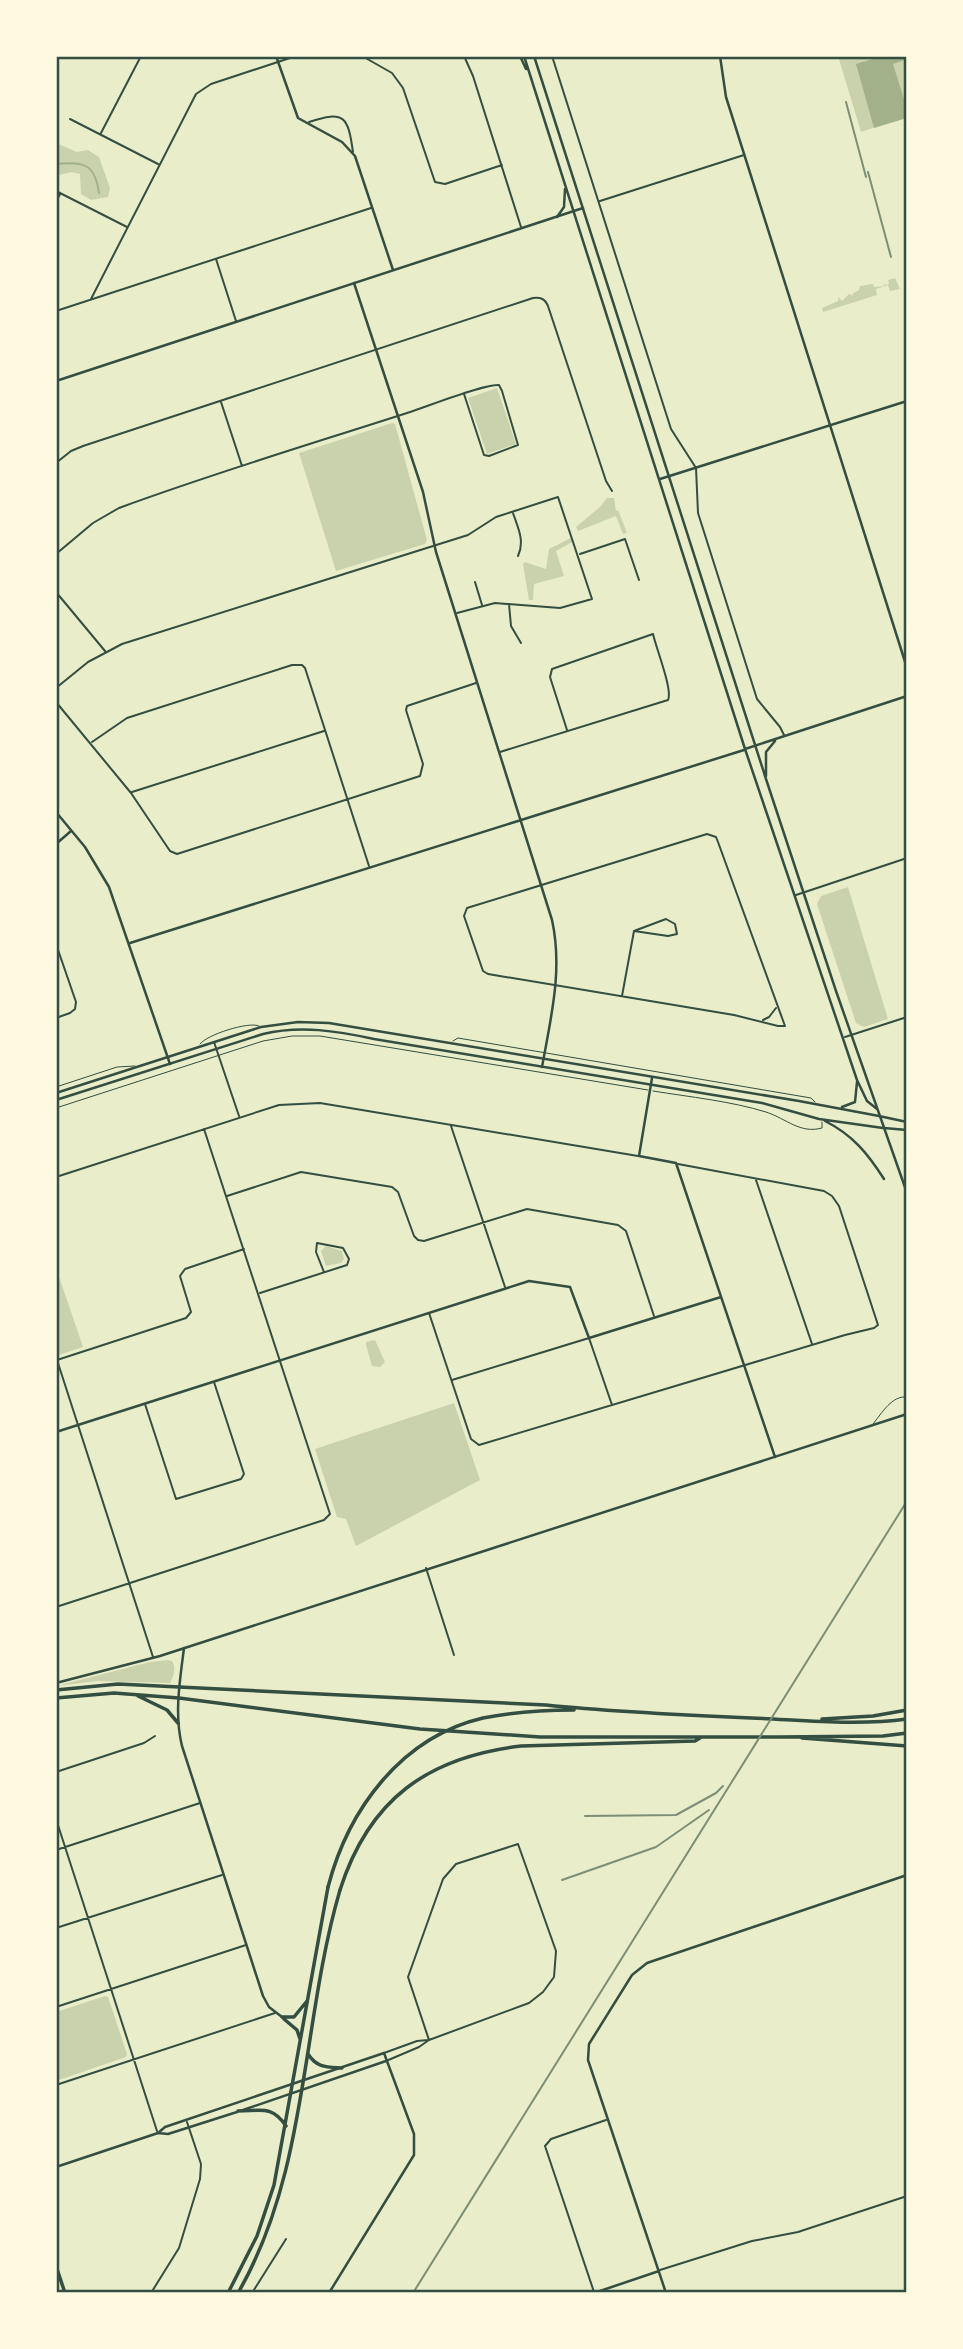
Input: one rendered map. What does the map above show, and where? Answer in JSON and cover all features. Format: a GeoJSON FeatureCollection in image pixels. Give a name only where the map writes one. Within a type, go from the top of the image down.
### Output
{"type":"FeatureCollection","features":[{"type":"Feature","properties":{"kind":"main road"},"geometry":{"type":"LineString","coordinates":[[56,1690],[118,1684],[546,1705],[594,1710]]}},
{"type":"Feature","properties":{"kind":"main road"},"geometry":{"type":"LineString","coordinates":[[56,1698],[99,1693],[133,1694],[420,1729],[540,1737],[779,1737],[907,1733]]}},
{"type":"Feature","properties":{"kind":"main road"},"geometry":{"type":"LineString","coordinates":[[133,1694],[167,1710],[178,1723]]}},
{"type":"Feature","properties":{"kind":"main road"},"geometry":{"type":"LineString","coordinates":[[228,2293],[250,2252],[267,2209],[279,2165],[328,1888],[340,1845],[358,1811],[390,1772],[433,1739],[460,1726],[503,1715],[545,1710],[873,1722],[907,1719]]}},
{"type":"Feature","properties":{"kind":"main road"},"geometry":{"type":"LineString","coordinates":[[802,1720],[873,1716],[907,1710]]}},
{"type":"Feature","properties":{"kind":"main road"},"geometry":{"type":"LineString","coordinates":[[238,2293],[258,2255],[278,2203],[330,1928],[340,1890],[362,1839],[378,1817],[411,1784],[454,1760],[493,1749],[695,1741],[702,1737]]}},
{"type":"Feature","properties":{"kind":"main road"},"geometry":{"type":"LineString","coordinates":[[779,1737],[907,1746]]}},
{"type":"Feature","properties":{"kind":"main road"},"geometry":{"type":"LineString","coordinates":[[282,2017],[297,2015],[308,2000]]}},
{"type":"Feature","properties":{"kind":"main road"},"geometry":{"type":"LineString","coordinates":[[282,2017],[298,2030],[301,2042]]}},
{"type":"Feature","properties":{"kind":"main road"},"geometry":{"type":"LineString","coordinates":[[308,2053],[318,2065],[342,2068]]}},
{"type":"Feature","properties":{"kind":"main road"},"geometry":{"type":"LineString","coordinates":[[238,2111],[268,2110],[277,2114],[286,2126]]}},
{"type":"Feature","properties":{"kind":"main road"},"geometry":{"type":"LineString","coordinates":[[56,2266],[65,2293]]}},
{"type":"Feature","properties":{"kind":"street"},"geometry":{"type":"LineString","coordinates":[[101,135],[141,56]]}},
{"type":"Feature","properties":{"kind":"street"},"geometry":{"type":"LineString","coordinates":[[276,56],[295,113],[305,123],[342,142],[353,152]]}},
{"type":"Feature","properties":{"kind":"street"},"geometry":{"type":"LineString","coordinates":[[92,299],[193,99],[202,89],[296,56]]}},
{"type":"Feature","properties":{"kind":"street"},"geometry":{"type":"LineString","coordinates":[[362,56],[392,73],[403,88],[433,178],[438,183],[445,184],[502,165]]}},
{"type":"Feature","properties":{"kind":"street"},"geometry":{"type":"LineString","coordinates":[[464,56],[522,228]]}},
{"type":"Feature","properties":{"kind":"street"},"geometry":{"type":"LineString","coordinates":[[522,56],[745,749],[842,1038],[867,1101],[877,1109]]}},
{"type":"Feature","properties":{"kind":"street"},"geometry":{"type":"LineString","coordinates":[[534,56],[755,746],[907,1193]]}},
{"type":"Feature","properties":{"kind":"street"},"geometry":{"type":"LineString","coordinates":[[552,56],[671,429],[696,468],[698,513],[757,699],[780,727],[784,737]]}},
{"type":"Feature","properties":{"kind":"street"},"geometry":{"type":"LineString","coordinates":[[720,56],[726,97],[907,668]]}},
{"type":"Feature","properties":{"kind":"street"},"geometry":{"type":"LineString","coordinates":[[305,123],[330,116],[341,117],[347,125],[353,152],[393,270]]}},
{"type":"Feature","properties":{"kind":"street"},"geometry":{"type":"LineString","coordinates":[[69,119],[159,165]]}},
{"type":"Feature","properties":{"kind":"street"},"geometry":{"type":"LineString","coordinates":[[599,201],[744,155]]}},
{"type":"Feature","properties":{"kind":"street"},"geometry":{"type":"LineString","coordinates":[[558,219],[564,207],[565,186]]}},
{"type":"Feature","properties":{"kind":"street"},"geometry":{"type":"LineString","coordinates":[[56,191],[128,227]]}},
{"type":"Feature","properties":{"kind":"street"},"geometry":{"type":"LineString","coordinates":[[56,202],[61,193]]}},
{"type":"Feature","properties":{"kind":"street"},"geometry":{"type":"LineString","coordinates":[[56,311],[373,208]]}},
{"type":"Feature","properties":{"kind":"street"},"geometry":{"type":"LineString","coordinates":[[56,381],[522,228],[558,219],[583,208]]}},
{"type":"Feature","properties":{"kind":"street"},"geometry":{"type":"LineString","coordinates":[[216,259],[236,322]]}},
{"type":"Feature","properties":{"kind":"street"},"geometry":{"type":"LineString","coordinates":[[354,283],[423,492],[455,613],[556,938],[556,985],[542,1067]]}},
{"type":"Feature","properties":{"kind":"street"},"geometry":{"type":"LineString","coordinates":[[56,463],[78,448],[533,298],[544,299],[548,306],[606,481],[612,491]]}},
{"type":"Feature","properties":{"kind":"street"},"geometry":{"type":"LineString","coordinates":[[56,554],[113,510],[242,467],[464,394],[492,385],[499,385],[519,444],[489,456],[484,455],[464,394]]}},
{"type":"Feature","properties":{"kind":"street"},"geometry":{"type":"LineString","coordinates":[[220,401],[242,467]]}},
{"type":"Feature","properties":{"kind":"street"},"geometry":{"type":"LineString","coordinates":[[659,480],[907,401]]}},
{"type":"Feature","properties":{"kind":"street"},"geometry":{"type":"LineString","coordinates":[[56,688],[88,662],[131,641],[472,534],[496,517],[558,497],[592,599],[560,608],[509,603],[455,613]]}},
{"type":"Feature","properties":{"kind":"street"},"geometry":{"type":"LineString","coordinates":[[513,512],[521,538],[518,556]]}},
{"type":"Feature","properties":{"kind":"street"},"geometry":{"type":"LineString","coordinates":[[579,555],[625,539],[639,580]]}},
{"type":"Feature","properties":{"kind":"street"},"geometry":{"type":"LineString","coordinates":[[475,582],[482,606]]}},
{"type":"Feature","properties":{"kind":"street"},"geometry":{"type":"LineString","coordinates":[[56,592],[106,652]]}},
{"type":"Feature","properties":{"kind":"street"},"geometry":{"type":"LineString","coordinates":[[509,603],[511,626],[521,643]]}},
{"type":"Feature","properties":{"kind":"street"},"geometry":{"type":"LineString","coordinates":[[499,752],[670,698],[653,634],[554,667],[550,677],[567,730]]}},
{"type":"Feature","properties":{"kind":"street"},"geometry":{"type":"LineString","coordinates":[[91,743],[127,718],[292,665],[302,665],[369,867]]}},
{"type":"Feature","properties":{"kind":"street"},"geometry":{"type":"LineString","coordinates":[[56,702],[131,793],[173,853],[414,779],[422,773],[423,764],[407,706],[477,683]]}},
{"type":"Feature","properties":{"kind":"street"},"geometry":{"type":"LineString","coordinates":[[130,943],[779,739],[907,696]]}},
{"type":"Feature","properties":{"kind":"street"},"geometry":{"type":"LineString","coordinates":[[131,793],[325,731]]}},
{"type":"Feature","properties":{"kind":"street"},"geometry":{"type":"LineString","coordinates":[[766,779],[766,752],[779,739]]}},
{"type":"Feature","properties":{"kind":"street"},"geometry":{"type":"LineString","coordinates":[[56,813],[93,860],[109,887],[170,1063]]}},
{"type":"Feature","properties":{"kind":"street"},"geometry":{"type":"LineString","coordinates":[[56,844],[71,831]]}},
{"type":"Feature","properties":{"kind":"street"},"geometry":{"type":"LineString","coordinates":[[707,834],[716,837],[785,1026],[483,971],[464,916],[467,908],[541,886],[707,834]]}},
{"type":"Feature","properties":{"kind":"street"},"geometry":{"type":"LineString","coordinates":[[795,895],[907,858]]}},
{"type":"Feature","properties":{"kind":"street"},"geometry":{"type":"LineString","coordinates":[[666,919],[675,924],[677,934],[668,936],[635,931],[666,919]]}},
{"type":"Feature","properties":{"kind":"street"},"geometry":{"type":"LineString","coordinates":[[622,997],[635,931]]}},
{"type":"Feature","properties":{"kind":"street"},"geometry":{"type":"LineString","coordinates":[[56,944],[76,1002],[75,1009],[56,1018]]}},
{"type":"Feature","properties":{"kind":"street"},"geometry":{"type":"LineString","coordinates":[[762,1021],[774,1012],[777,1005]]}},
{"type":"Feature","properties":{"kind":"street"},"geometry":{"type":"LineString","coordinates":[[842,1038],[907,1017]]}},
{"type":"Feature","properties":{"kind":"street"},"geometry":{"type":"LineString","coordinates":[[56,1093],[261,1027],[298,1022],[329,1023],[817,1104],[907,1122]]}},
{"type":"Feature","properties":{"kind":"street"},"geometry":{"type":"LineString","coordinates":[[56,1100],[275,1031],[328,1030],[762,1103],[822,1120],[907,1130]]}},
{"type":"Feature","properties":{"kind":"street"},"geometry":{"type":"LineString","coordinates":[[214,1042],[239,1117]]}},
{"type":"Feature","properties":{"kind":"street"},"geometry":{"type":"LineString","coordinates":[[639,1156],[652,1078]]}},
{"type":"Feature","properties":{"kind":"street"},"geometry":{"type":"LineString","coordinates":[[839,1108],[855,1102],[858,1094],[857,1080]]}},
{"type":"Feature","properties":{"kind":"street"},"geometry":{"type":"LineString","coordinates":[[56,1177],[279,1105],[320,1103],[639,1156],[824,1191],[832,1196],[839,1206],[878,1325],[482,1445],[471,1439],[429,1312]]}},
{"type":"Feature","properties":{"kind":"street"},"geometry":{"type":"LineString","coordinates":[[822,1120],[857,1142],[884,1179]]}},
{"type":"Feature","properties":{"kind":"street"},"geometry":{"type":"LineString","coordinates":[[451,1125],[505,1288]]}},
{"type":"Feature","properties":{"kind":"street"},"geometry":{"type":"LineString","coordinates":[[56,1607],[326,1519],[330,1514],[204,1129]]}},
{"type":"Feature","properties":{"kind":"street"},"geometry":{"type":"LineString","coordinates":[[676,1163],[775,1457]]}},
{"type":"Feature","properties":{"kind":"street"},"geometry":{"type":"LineString","coordinates":[[226,1196],[301,1172],[396,1189],[418,1240],[424,1241],[527,1209],[623,1227],[655,1318]]}},
{"type":"Feature","properties":{"kind":"street"},"geometry":{"type":"LineString","coordinates":[[755,1178],[813,1345]]}},
{"type":"Feature","properties":{"kind":"street"},"geometry":{"type":"LineString","coordinates":[[259,1293],[324,1272],[348,1262],[348,1254],[343,1248],[317,1243],[317,1252],[324,1272]]}},
{"type":"Feature","properties":{"kind":"street"},"geometry":{"type":"LineString","coordinates":[[153,1657],[57,1360],[190,1315],[181,1272],[244,1249]]}},
{"type":"Feature","properties":{"kind":"street"},"geometry":{"type":"LineString","coordinates":[[56,1432],[505,1288],[537,1281],[570,1287],[612,1405]]}},
{"type":"Feature","properties":{"kind":"street"},"geometry":{"type":"LineString","coordinates":[[451,1380],[721,1297]]}},
{"type":"Feature","properties":{"kind":"street"},"geometry":{"type":"LineString","coordinates":[[145,1403],[176,1499],[244,1477],[214,1381]]}},
{"type":"Feature","properties":{"kind":"street"},"geometry":{"type":"LineString","coordinates":[[56,1683],[184,1648],[907,1414]]}},
{"type":"Feature","properties":{"kind":"street"},"geometry":{"type":"LineString","coordinates":[[426,1569],[454,1656]]}},
{"type":"Feature","properties":{"kind":"street"},"geometry":{"type":"LineString","coordinates":[[184,1648],[178,1723],[182,1746],[265,1999],[282,2017]]}},
{"type":"Feature","properties":{"kind":"street"},"geometry":{"type":"LineString","coordinates":[[56,1772],[144,1743],[155,1736]]}},
{"type":"Feature","properties":{"kind":"street"},"geometry":{"type":"LineString","coordinates":[[56,1850],[201,1803]]}},
{"type":"Feature","properties":{"kind":"street"},"geometry":{"type":"LineString","coordinates":[[56,1819],[158,2133]]}},
{"type":"Feature","properties":{"kind":"street"},"geometry":{"type":"LineString","coordinates":[[158,2133],[169,2134],[386,2061],[429,2040],[529,2003],[543,1992],[554,1977],[556,1951],[518,1844],[456,1864],[446,1875],[408,1977],[429,2040]]}},
{"type":"Feature","properties":{"kind":"street"},"geometry":{"type":"LineString","coordinates":[[56,1928],[224,1874]]}},
{"type":"Feature","properties":{"kind":"street"},"geometry":{"type":"LineString","coordinates":[[666,2293],[588,2060],[587,2047],[629,1979],[641,1966],[907,1875]]}},
{"type":"Feature","properties":{"kind":"street"},"geometry":{"type":"LineString","coordinates":[[56,2007],[247,1945]]}},
{"type":"Feature","properties":{"kind":"street"},"geometry":{"type":"LineString","coordinates":[[56,2085],[276,2013]]}},
{"type":"Feature","properties":{"kind":"street"},"geometry":{"type":"LineString","coordinates":[[56,2167],[417,2041],[429,2040]]}},
{"type":"Feature","properties":{"kind":"street"},"geometry":{"type":"LineString","coordinates":[[329,2293],[414,2155],[414,2133],[384,2053]]}},
{"type":"Feature","properties":{"kind":"street"},"geometry":{"type":"LineString","coordinates":[[152,2293],[179,2248],[200,2179],[201,2164],[187,2120]]}},
{"type":"Feature","properties":{"kind":"street"},"geometry":{"type":"LineString","coordinates":[[608,2120],[546,2143],[546,2150],[594,2293],[752,2241],[798,2232],[907,2196]]}},
{"type":"Feature","properties":{"kind":"street"},"geometry":{"type":"LineString","coordinates":[[252,2293],[286,2239]]}},
{"type":"Feature","properties":{"kind":"lane"},"geometry":{"type":"LineString","coordinates":[[199,1047],[202,1041],[209,1037],[252,1023],[261,1027]]}},
{"type":"Feature","properties":{"kind":"lane"},"geometry":{"type":"LineString","coordinates":[[56,1108],[278,1038],[320,1036],[753,1108],[806,1131],[821,1128],[822,1120]]}},
{"type":"Feature","properties":{"kind":"lane"},"geometry":{"type":"LineString","coordinates":[[449,1044],[458,1038],[545,1051],[811,1098],[817,1104]]}},
{"type":"Feature","properties":{"kind":"lane"},"geometry":{"type":"LineString","coordinates":[[56,1087],[117,1067],[141,1066]]}},
{"type":"Feature","properties":{"kind":"lane"},"geometry":{"type":"LineString","coordinates":[[652,1078],[653,1071]]}},
{"type":"Feature","properties":{"kind":"lane"},"geometry":{"type":"LineString","coordinates":[[871,1426],[895,1399],[907,1397]]}},
{"type":"Feature","properties":{"kind":"shaded area"},"geometry":{"type":"Polygon","coordinates":[[[838,56],[907,56],[907,116],[861,132],[838,56]]]}},
{"type":"Feature","properties":{"kind":"shaded area"},"geometry":{"type":"Polygon","coordinates":[[[883,56],[907,56],[907,59],[893,64],[907,109],[907,118],[874,128],[856,64],[883,56]]]}},
{"type":"Feature","properties":{"kind":"shaded area"},"geometry":{"type":"Polygon","coordinates":[[[56,143],[77,152],[88,150],[99,157],[110,188],[108,197],[91,200],[81,194],[80,174],[71,172],[56,176],[56,143]]]}},
{"type":"Feature","properties":{"kind":"shaded area"},"geometry":{"type":"Polygon","coordinates":[[[895,278],[900,289],[890,291],[888,285],[876,289],[877,295],[823,312],[822,308],[838,301],[838,297],[842,301],[849,294],[853,296],[860,286],[884,286],[884,283],[889,284],[888,280],[895,278]]]}},
{"type":"Feature","properties":{"kind":"shaded area"},"geometry":{"type":"Polygon","coordinates":[[[497,388],[516,444],[487,454],[468,398],[497,388]]]}},
{"type":"Feature","properties":{"kind":"shaded area"},"geometry":{"type":"Polygon","coordinates":[[[395,424],[427,540],[425,544],[336,571],[299,453],[395,424]]]}},
{"type":"Feature","properties":{"kind":"shaded area"},"geometry":{"type":"Polygon","coordinates":[[[607,498],[614,498],[616,511],[618,510],[627,533],[623,534],[616,516],[578,531],[576,527],[607,498]]]}},
{"type":"Feature","properties":{"kind":"shaded area"},"geometry":{"type":"Polygon","coordinates":[[[571,538],[572,542],[556,551],[564,576],[534,584],[533,600],[529,600],[523,564],[525,562],[546,569],[549,549],[571,538]]]}},
{"type":"Feature","properties":{"kind":"shaded area"},"geometry":{"type":"Polygon","coordinates":[[[848,887],[888,1019],[864,1027],[856,1023],[817,904],[821,896],[848,887]]]}},
{"type":"Feature","properties":{"kind":"shaded area"},"geometry":{"type":"Polygon","coordinates":[[[326,1246],[342,1251],[344,1259],[341,1263],[326,1266],[321,1251],[326,1246]]]}},
{"type":"Feature","properties":{"kind":"shaded area"},"geometry":{"type":"Polygon","coordinates":[[[56,1268],[83,1347],[56,1356],[56,1268]]]}},
{"type":"Feature","properties":{"kind":"shaded area"},"geometry":{"type":"Polygon","coordinates":[[[375,1340],[385,1362],[380,1367],[372,1366],[366,1345],[366,1342],[375,1340]]]}},
{"type":"Feature","properties":{"kind":"shaded area"},"geometry":{"type":"Polygon","coordinates":[[[454,1403],[480,1480],[356,1546],[346,1519],[337,1517],[315,1449],[454,1403]]]}},
{"type":"Feature","properties":{"kind":"shaded area"},"geometry":{"type":"Polygon","coordinates":[[[172,1661],[174,1667],[170,1683],[97,1681],[56,1686],[150,1662],[172,1661]]]}},
{"type":"Feature","properties":{"kind":"shaded area"},"geometry":{"type":"Polygon","coordinates":[[[108,1997],[126,2057],[56,2081],[56,2012],[108,1997]]]}},
{"type":"Feature","properties":{"kind":"waterway"},"geometry":{"type":"LineString","coordinates":[[56,164],[81,164],[91,170],[99,193]]}},
{"type":"Feature","properties":{"kind":"railway"},"geometry":{"type":"LineString","coordinates":[[846,102],[866,177]]}},
{"type":"Feature","properties":{"kind":"railway"},"geometry":{"type":"LineString","coordinates":[[868,172],[891,257]]}},
{"type":"Feature","properties":{"kind":"railway"},"geometry":{"type":"LineString","coordinates":[[413,2293],[907,1501]]}},
{"type":"Feature","properties":{"kind":"railway"},"geometry":{"type":"LineString","coordinates":[[585,1816],[676,1815],[716,1793],[723,1786]]}},
{"type":"Feature","properties":{"kind":"railway"},"geometry":{"type":"LineString","coordinates":[[562,1880],[656,1847],[709,1810]]}}]}
